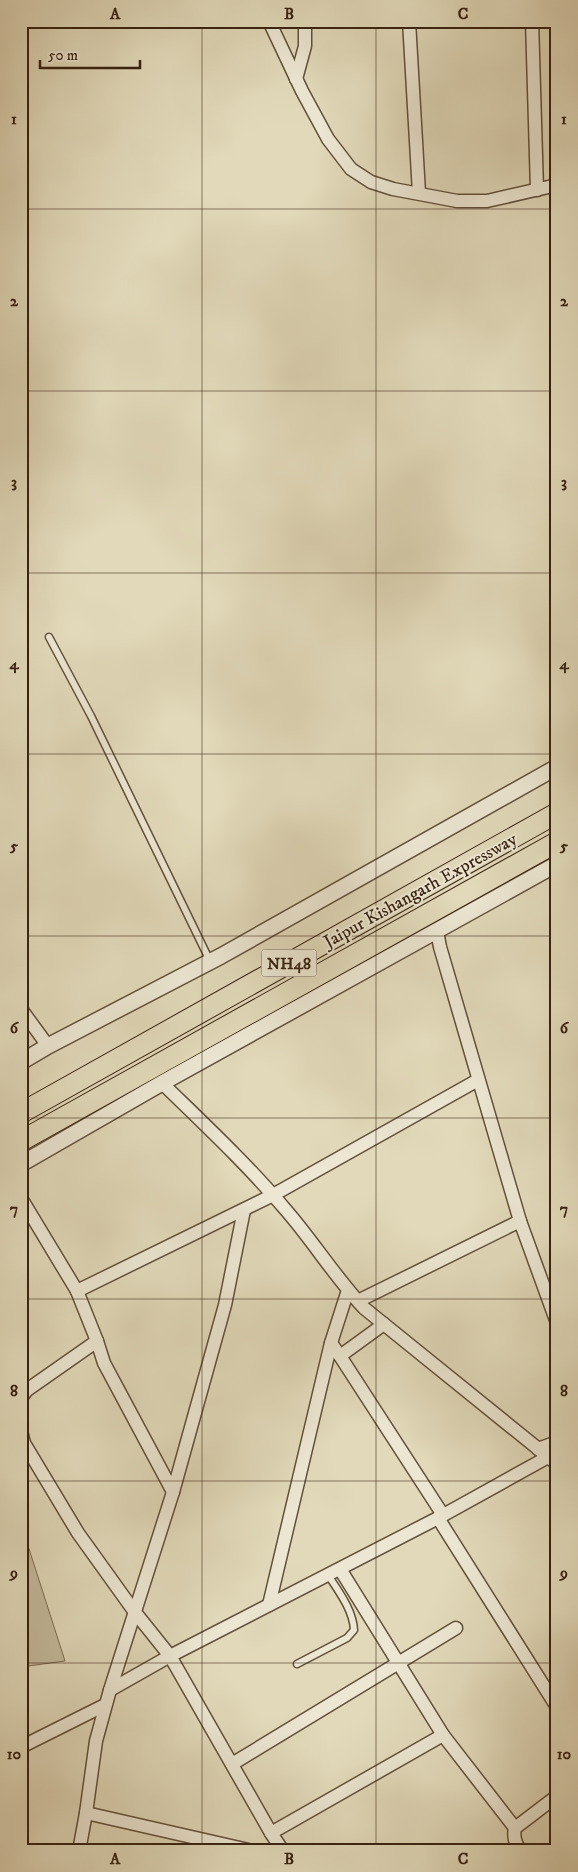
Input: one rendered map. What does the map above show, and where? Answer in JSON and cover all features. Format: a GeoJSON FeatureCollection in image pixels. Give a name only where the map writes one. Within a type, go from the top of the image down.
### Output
{"type":"FeatureCollection","features":[{"type":"Feature","properties":{"kind":"highway","name":"Jaipur Kishangarh Expressway"},"geometry":{"type":"LineString","coordinates":[[21,1113],[557,813]]}},
{"type":"Feature","properties":{"kind":"highway","name":"Jaipur Kishangarh Expressway"},"geometry":{"type":"LineString","coordinates":[[21,1141],[557,842]]}},
{"type":"Feature","properties":{"kind":"street"},"geometry":{"type":"LineString","coordinates":[[269,21],[328,139],[351,169],[371,182],[394,189],[457,202],[487,202],[557,184]]}},
{"type":"Feature","properties":{"kind":"street"},"geometry":{"type":"LineString","coordinates":[[296,78],[305,46],[305,21]]}},
{"type":"Feature","properties":{"kind":"street"},"geometry":{"type":"LineString","coordinates":[[409,21],[418,193]]}},
{"type":"Feature","properties":{"kind":"street"},"geometry":{"type":"LineString","coordinates":[[532,21],[537,190]]}},
{"type":"Feature","properties":{"kind":"street"},"geometry":{"type":"LineString","coordinates":[[21,1062],[48,1046],[210,962],[557,767]]}},
{"type":"Feature","properties":{"kind":"street"},"geometry":{"type":"LineString","coordinates":[[21,1164],[162,1083],[437,931],[555,869]]}},
{"type":"Feature","properties":{"kind":"street"},"geometry":{"type":"LineString","coordinates":[[437,931],[478,1080],[520,1221],[557,1323]]}},
{"type":"Feature","properties":{"kind":"street"},"geometry":{"type":"LineString","coordinates":[[21,1009],[48,1046]]}},
{"type":"Feature","properties":{"kind":"street"},"geometry":{"type":"LineString","coordinates":[[77,1291],[273,1195],[478,1080]]}},
{"type":"Feature","properties":{"kind":"street"},"geometry":{"type":"LineString","coordinates":[[162,1083],[273,1195],[358,1301],[548,1457]]}},
{"type":"Feature","properties":{"kind":"street"},"geometry":{"type":"LineString","coordinates":[[21,1198],[77,1291],[104,1363],[173,1492]]}},
{"type":"Feature","properties":{"kind":"street"},"geometry":{"type":"LineString","coordinates":[[79,1851],[96,1741],[134,1611],[173,1492],[225,1305],[244,1210]]}},
{"type":"Feature","properties":{"kind":"street"},"geometry":{"type":"LineString","coordinates":[[358,1301],[520,1221]]}},
{"type":"Feature","properties":{"kind":"street"},"geometry":{"type":"LineString","coordinates":[[269,1605],[330,1343],[348,1290]]}},
{"type":"Feature","properties":{"kind":"street"},"geometry":{"type":"LineString","coordinates":[[340,1356],[384,1324]]}},
{"type":"Feature","properties":{"kind":"street"},"geometry":{"type":"LineString","coordinates":[[21,1398],[27,1390],[97,1341]]}},
{"type":"Feature","properties":{"kind":"street"},"geometry":{"type":"LineString","coordinates":[[330,1343],[441,1516],[557,1707]]}},
{"type":"Feature","properties":{"kind":"street"},"geometry":{"type":"LineString","coordinates":[[21,1431],[24,1443],[78,1533],[134,1611],[170,1656],[283,1851]]}},
{"type":"Feature","properties":{"kind":"street"},"geometry":{"type":"LineString","coordinates":[[110,1690],[170,1656],[441,1516],[548,1457],[557,1442]]}},
{"type":"Feature","properties":{"kind":"street"},"geometry":{"type":"LineString","coordinates":[[340,1569],[443,1734],[515,1828]]}},
{"type":"Feature","properties":{"kind":"street"},"geometry":{"type":"LineString","coordinates":[[232,1764],[456,1628]]}},
{"type":"Feature","properties":{"kind":"street"},"geometry":{"type":"LineString","coordinates":[[21,1747],[106,1705]]}},
{"type":"Feature","properties":{"kind":"street"},"geometry":{"type":"LineString","coordinates":[[271,1833],[443,1734]]}},
{"type":"Feature","properties":{"kind":"street"},"geometry":{"type":"LineString","coordinates":[[521,1851],[516,1844],[515,1828],[557,1796]]}},
{"type":"Feature","properties":{"kind":"street"},"geometry":{"type":"LineString","coordinates":[[86,1813],[203,1845],[253,1851]]}},
{"type":"Feature","properties":{"kind":"lane"},"geometry":{"type":"LineString","coordinates":[[49,637],[91,716],[210,962]]}},
{"type":"Feature","properties":{"kind":"lane"},"geometry":{"type":"LineString","coordinates":[[297,1664],[347,1638],[354,1630],[354,1621],[350,1612],[328,1575]]}},
{"type":"Feature","properties":{"kind":"shaded area"},"geometry":{"type":"Polygon","coordinates":[[[21,1524],[65,1661],[21,1667],[21,1524]]]}}]}
